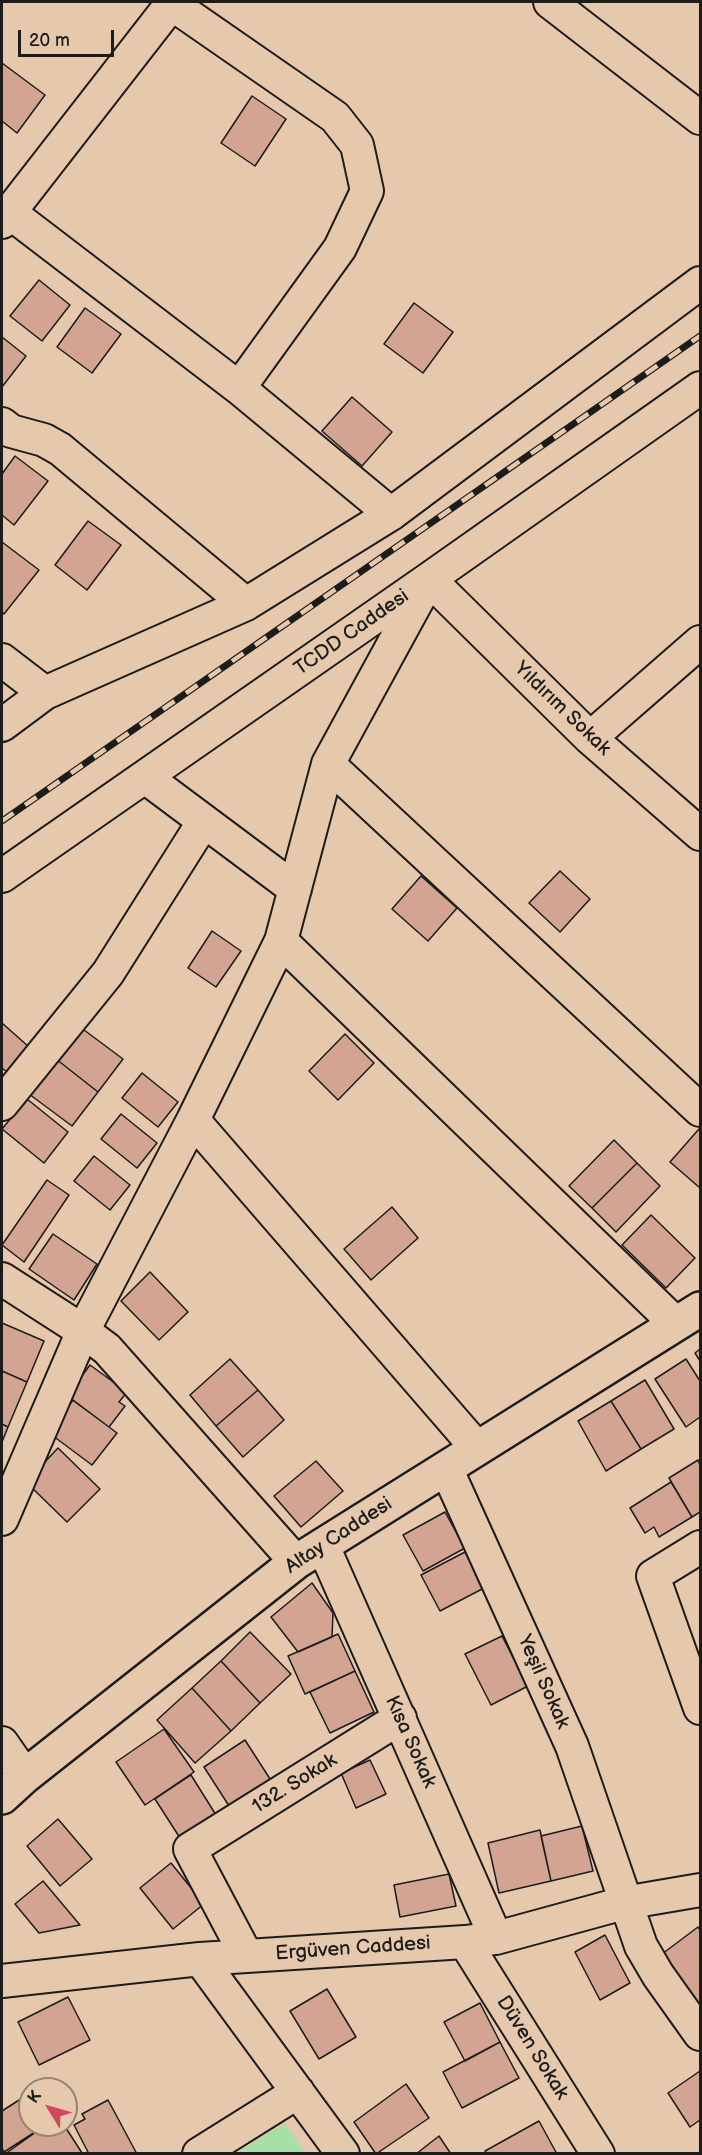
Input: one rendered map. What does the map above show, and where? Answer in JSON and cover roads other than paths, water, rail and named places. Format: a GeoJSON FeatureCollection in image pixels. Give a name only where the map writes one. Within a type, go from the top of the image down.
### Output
{"type":"FeatureCollection","features":[{"type":"Feature","properties":{"kind":"main road","name":"Altay Caddesi"},"geometry":{"type":"LineString","coordinates":[[13,1786],[310,1554],[688,1317]]}},
{"type":"Feature","properties":{"kind":"street"},"geometry":{"type":"LineString","coordinates":[[550,2],[700,118]]}},
{"type":"Feature","properties":{"kind":"street"},"geometry":{"type":"LineString","coordinates":[[239,388],[340,248],[367,191],[357,145],[335,117],[172,3],[5,217],[239,388],[391,514]]}},
{"type":"Feature","properties":{"kind":"street"},"geometry":{"type":"LineString","coordinates":[[2,725],[45,693],[246,604],[391,514],[700,283]]}},
{"type":"Feature","properties":{"kind":"street","name":"TCDD Caddesi"},"geometry":{"type":"LineString","coordinates":[[2,876],[700,388]]}},
{"type":"Feature","properties":{"kind":"street"},"geometry":{"type":"LineString","coordinates":[[2,424],[11,431],[44,440],[60,448],[246,604]]}},
{"type":"Feature","properties":{"kind":"street"},"geometry":{"type":"LineString","coordinates":[[2,1519],[82,1331],[193,1119],[281,941],[328,764],[429,579]]}},
{"type":"Feature","properties":{"kind":"street","name":"Yıldırım Sokak"},"geometry":{"type":"LineString","coordinates":[[429,579],[590,738],[700,834]]}},
{"type":"Feature","properties":{"kind":"street"},"geometry":{"type":"LineString","coordinates":[[590,738],[700,642]]}},
{"type":"Feature","properties":{"kind":"street"},"geometry":{"type":"LineString","coordinates":[[2,660],[45,693]]}},
{"type":"Feature","properties":{"kind":"street"},"geometry":{"type":"LineString","coordinates":[[328,764],[700,1110]]}},
{"type":"Feature","properties":{"kind":"street"},"geometry":{"type":"LineString","coordinates":[[145,777],[295,889]]}},
{"type":"Feature","properties":{"kind":"street"},"geometry":{"type":"LineString","coordinates":[[2,1104],[108,973],[204,821]]}},
{"type":"Feature","properties":{"kind":"street"},"geometry":{"type":"LineString","coordinates":[[281,941],[688,1317]]}},
{"type":"Feature","properties":{"kind":"street"},"geometry":{"type":"LineString","coordinates":[[193,1119],[477,1448]]}},
{"type":"Feature","properties":{"kind":"street","name":"Kısa Sokak"},"geometry":{"type":"LineString","coordinates":[[2,1279],[107,1349],[310,1554],[400,1718],[496,1938]]}},
{"type":"Feature","properties":{"kind":"street","name":"Yeşil Sokak"},"geometry":{"type":"LineString","coordinates":[[446,1468],[572,1746],[624,1903],[646,1956],[700,2034]]}},
{"type":"Feature","properties":{"kind":"street"},"geometry":{"type":"LineString","coordinates":[[700,1547],[653,1576],[700,1708]]}},
{"type":"Feature","properties":{"kind":"street","name":"132. Sokak"},"geometry":{"type":"LineString","coordinates":[[246,1955],[190,1849],[400,1718]]}},
{"type":"Feature","properties":{"kind":"street"},"geometry":{"type":"LineString","coordinates":[[2,1743],[13,1786]]}},
{"type":"Feature","properties":{"kind":"street","name":"Ergüven Caddesi"},"geometry":{"type":"LineString","coordinates":[[2,1982],[200,1959],[496,1938],[624,1903],[700,1890]]}},
{"type":"Feature","properties":{"kind":"street","name":"Düven Sokak"},"geometry":{"type":"LineString","coordinates":[[465,1942],[598,2154]]}},
{"type":"Feature","properties":{"kind":"street"},"geometry":{"type":"LineString","coordinates":[[200,1959],[343,2154]]}},
{"type":"Feature","properties":{"kind":"street"},"geometry":{"type":"LineString","coordinates":[[199,2154],[298,2092]]}},
{"type":"Feature","properties":{"kind":"railway"},"geometry":{"type":"LineString","coordinates":[[2,821],[700,336]]}}]}
